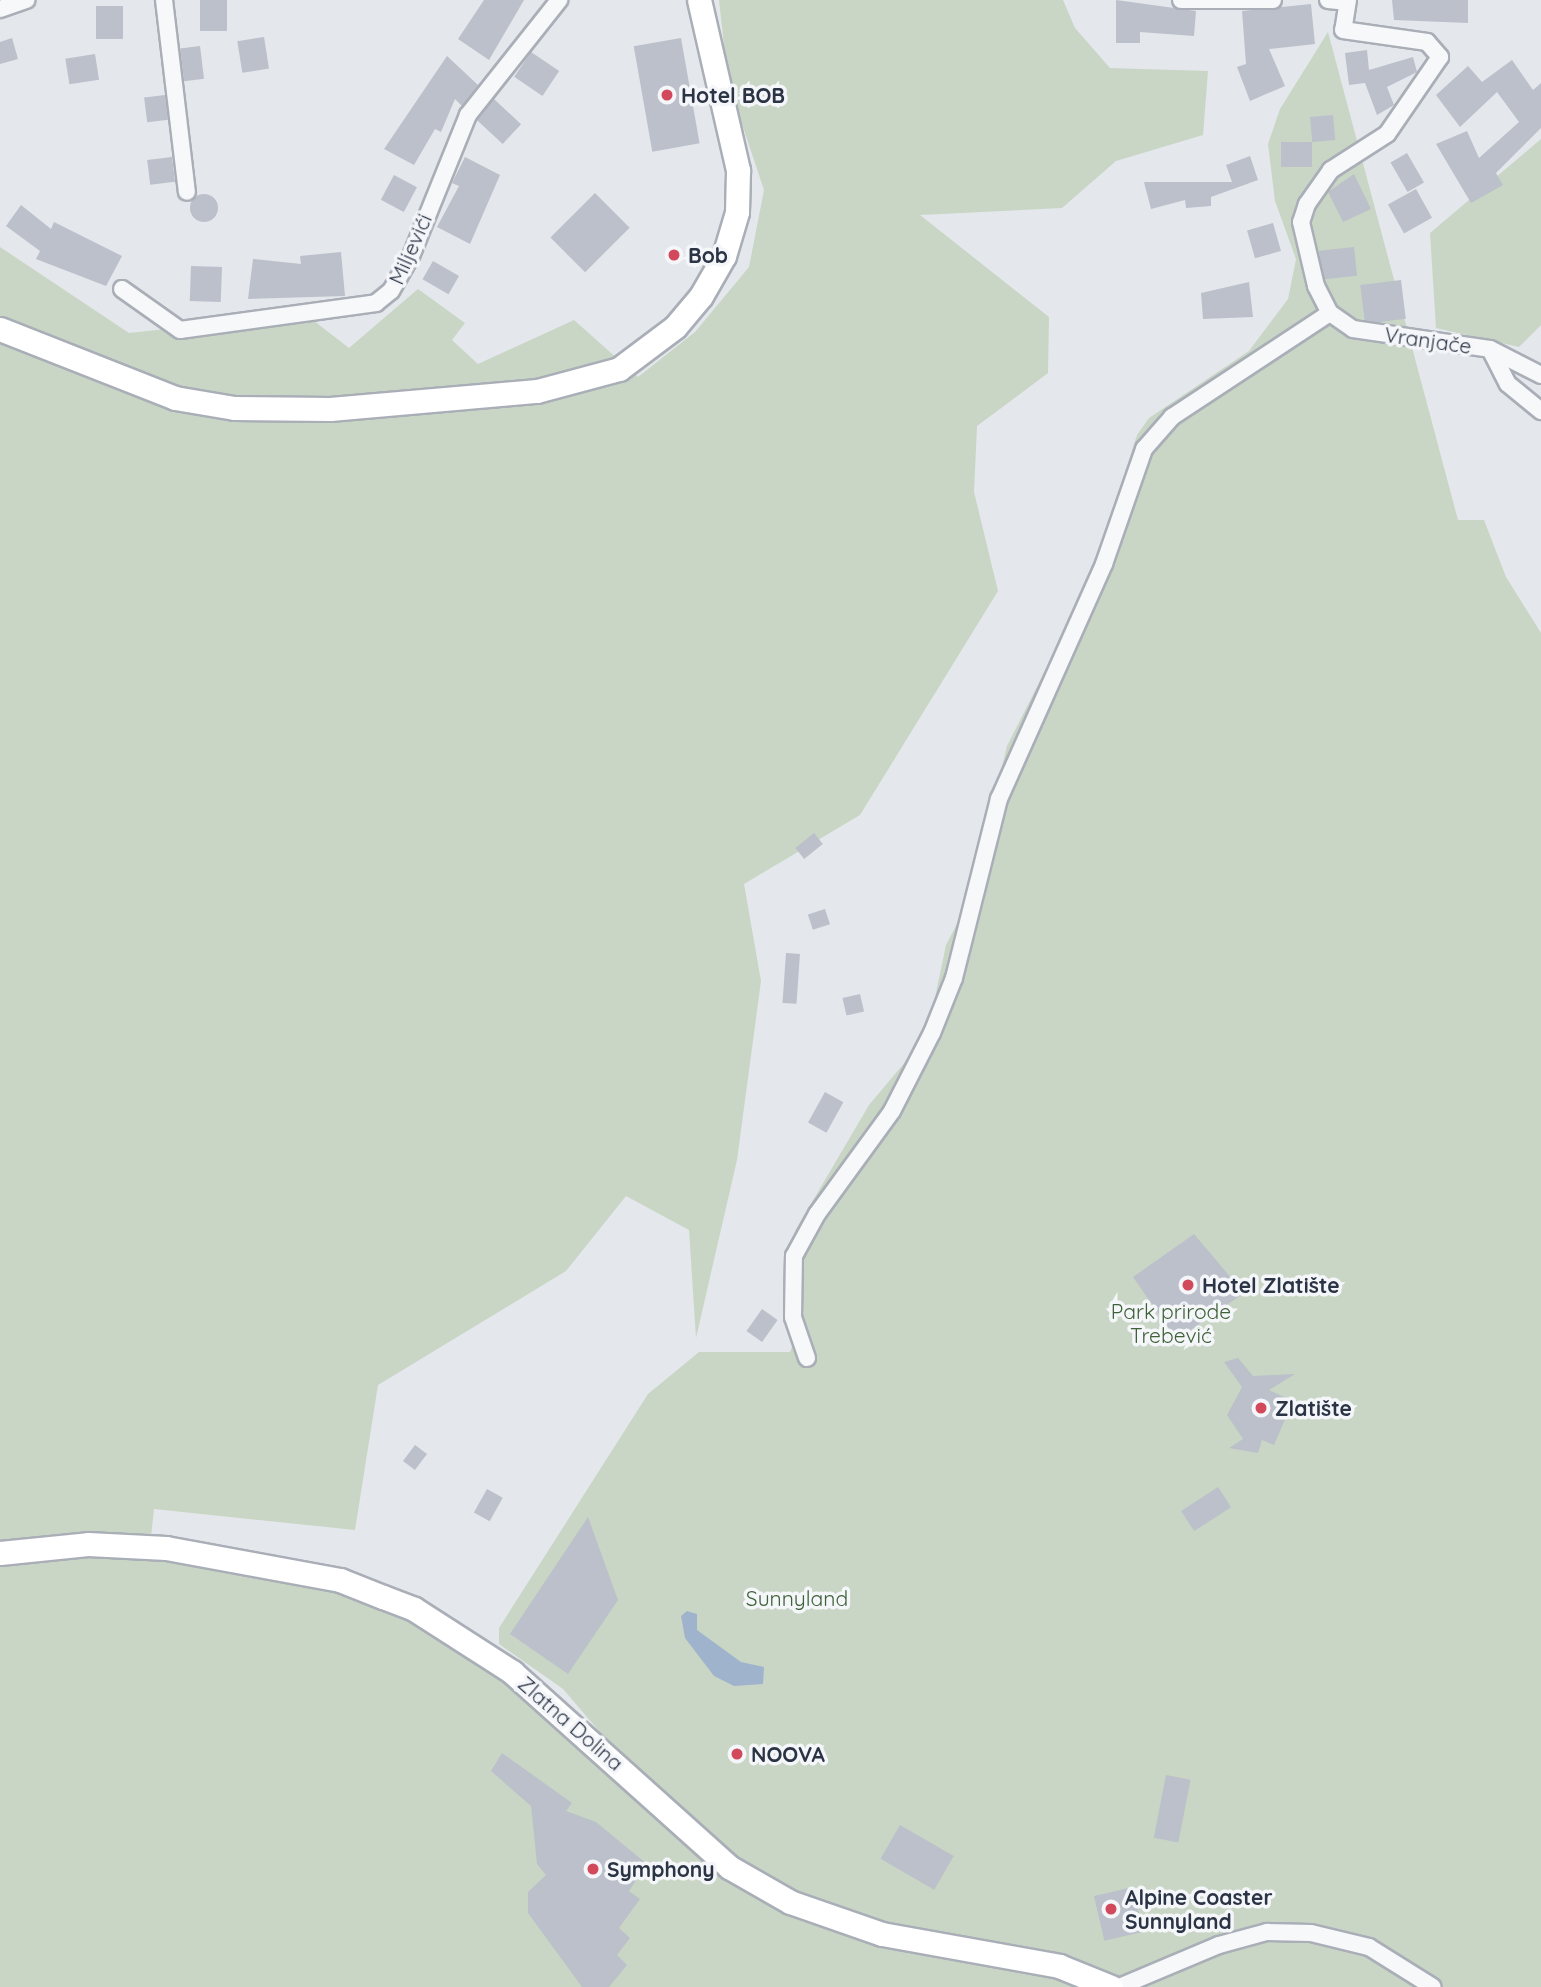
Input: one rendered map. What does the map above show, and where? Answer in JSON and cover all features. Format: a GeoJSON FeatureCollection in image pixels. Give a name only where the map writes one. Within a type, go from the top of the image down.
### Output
{"type":"FeatureCollection","features":[{"type":"Feature","properties":{"kind":"main road"},"geometry":{"type":"LineString","coordinates":[[0,329],[175,398],[234,408],[330,409],[537,391],[619,369],[675,327],[701,296],[724,256],[737,212],[738,170],[699,0]]}},
{"type":"Feature","properties":{"kind":"main road","name":"Zlatna Dolina"},"geometry":{"type":"LineString","coordinates":[[0,1553],[88,1544],[166,1548],[340,1580],[383,1597],[512,1672],[729,1867],[790,1902],[881,1934],[1059,1966],[1111,1987]]}},
{"type":"Feature","properties":{"kind":"street"},"geometry":{"type":"LineString","coordinates":[[0,9],[26,0]]}},
{"type":"Feature","properties":{"kind":"street"},"geometry":{"type":"LineString","coordinates":[[164,0],[187,192]]}},
{"type":"Feature","properties":{"kind":"street","name":"Miljevići"},"geometry":{"type":"LineString","coordinates":[[122,289],[180,330],[376,303],[391,291],[411,256],[468,115],[559,0]]}},
{"type":"Feature","properties":{"kind":"street"},"geometry":{"type":"LineString","coordinates":[[1181,0],[1273,0]]}},
{"type":"Feature","properties":{"kind":"street"},"geometry":{"type":"LineString","coordinates":[[807,1358],[793,1317],[794,1256],[892,1111],[932,1033],[954,978],[999,799],[1104,564],[1144,449],[1172,417],[1331,313],[1315,286],[1301,222],[1307,204],[1332,170],[1387,134],[1440,57],[1427,42],[1343,30],[1347,1],[1328,0]]}},
{"type":"Feature","properties":{"kind":"street","name":"Vranjače"},"geometry":{"type":"LineString","coordinates":[[1331,313],[1353,329],[1490,349],[1508,384],[1541,411]]}},
{"type":"Feature","properties":{"kind":"street"},"geometry":{"type":"LineString","coordinates":[[1490,349],[1541,375]]}},
{"type":"Feature","properties":{"kind":"street"},"geometry":{"type":"LineString","coordinates":[[1119,1987],[1267,1932],[1311,1933],[1369,1947],[1433,1987]]}},
{"type":"Feature","properties":{"kind":"green space"},"geometry":{"type":"Polygon","coordinates":[[[719,0],[1063,0],[1075,28],[1110,68],[1208,71],[1203,135],[1116,161],[1062,208],[920,215],[1049,317],[1048,373],[977,426],[974,492],[998,591],[860,815],[744,884],[761,981],[737,1160],[696,1338],[689,1230],[626,1196],[566,1271],[378,1385],[355,1530],[154,1509],[150,1546],[223,1554],[415,1614],[641,1780],[563,1689],[499,1644],[499,1628],[648,1394],[699,1352],[790,1352],[797,1335],[795,1231],[869,1105],[927,1036],[946,945],[971,897],[1007,746],[1090,582],[1137,435],[1149,418],[1249,351],[1288,299],[1296,259],[1275,201],[1268,144],[1280,109],[1328,32],[1458,520],[1484,520],[1506,577],[1541,633],[1541,1987],[0,1987],[0,247],[129,333],[305,314],[349,348],[418,289],[465,323],[452,340],[478,364],[574,320],[638,377],[695,332],[749,267],[764,190],[728,82],[719,0]]]}},
{"type":"Feature","properties":{"kind":"green space"},"geometry":{"type":"Polygon","coordinates":[[[1541,139],[1541,325],[1519,347],[1436,328],[1430,233],[1541,139]]]}},
{"type":"Feature","properties":{"kind":"water"},"geometry":{"type":"Polygon","coordinates":[[[687,1611],[697,1614],[697,1630],[741,1662],[764,1667],[763,1684],[734,1686],[714,1676],[685,1638],[681,1616],[687,1611]]]}},
{"type":"Feature","properties":{"kind":"building"},"geometry":{"type":"Polygon","coordinates":[[[200,0],[227,0],[227,31],[200,31],[200,0]]]}},
{"type":"Feature","properties":{"kind":"building"},"geometry":{"type":"Polygon","coordinates":[[[484,0],[524,0],[489,60],[458,39],[484,0]]]}},
{"type":"Feature","properties":{"kind":"building"},"geometry":{"type":"Polygon","coordinates":[[[1116,0],[1196,11],[1194,36],[1140,32],[1140,43],[1116,43],[1116,0]]]}},
{"type":"Feature","properties":{"kind":"building"},"geometry":{"type":"Polygon","coordinates":[[[1392,0],[1468,0],[1468,23],[1394,20],[1392,0]]]}},
{"type":"Feature","properties":{"kind":"building"},"geometry":{"type":"Polygon","coordinates":[[[1311,4],[1315,44],[1269,49],[1285,86],[1250,101],[1237,67],[1246,64],[1242,11],[1311,4]]]}},
{"type":"Feature","properties":{"kind":"building"},"geometry":{"type":"Polygon","coordinates":[[[96,6],[123,6],[123,39],[96,39],[96,6]]]}},
{"type":"Feature","properties":{"kind":"building"},"geometry":{"type":"Polygon","coordinates":[[[264,37],[269,69],[242,73],[237,41],[264,37]]]}},
{"type":"Feature","properties":{"kind":"building"},"geometry":{"type":"Polygon","coordinates":[[[12,38],[18,59],[0,64],[0,42],[12,38]]]}},
{"type":"Feature","properties":{"kind":"building","name":"Hotel BOB"},"geometry":{"type":"Polygon","coordinates":[[[681,38],[700,143],[652,152],[634,46],[681,38]]]}},
{"type":"Feature","properties":{"kind":"building"},"geometry":{"type":"Polygon","coordinates":[[[200,46],[204,79],[184,81],[180,48],[200,46]]]}},
{"type":"Feature","properties":{"kind":"building"},"geometry":{"type":"Polygon","coordinates":[[[1367,50],[1369,70],[1413,57],[1417,72],[1387,87],[1394,105],[1377,115],[1365,83],[1349,85],[1345,53],[1367,50]]]}},
{"type":"Feature","properties":{"kind":"building"},"geometry":{"type":"Polygon","coordinates":[[[531,52],[559,71],[542,96],[514,77],[531,52]]]}},
{"type":"Feature","properties":{"kind":"building"},"geometry":{"type":"Polygon","coordinates":[[[95,54],[99,80],[69,84],[65,59],[95,54]]]}},
{"type":"Feature","properties":{"kind":"building"},"geometry":{"type":"Polygon","coordinates":[[[447,56],[478,85],[462,106],[455,99],[441,132],[435,129],[414,165],[384,149],[447,56]]]}},
{"type":"Feature","properties":{"kind":"building"},"geometry":{"type":"Polygon","coordinates":[[[1512,60],[1533,90],[1541,83],[1541,128],[1496,173],[1503,185],[1471,203],[1436,144],[1467,131],[1479,158],[1519,122],[1497,92],[1460,127],[1436,95],[1468,66],[1482,82],[1512,60]]]}},
{"type":"Feature","properties":{"kind":"building"},"geometry":{"type":"Polygon","coordinates":[[[165,95],[168,120],[147,122],[144,98],[165,95]]]}},
{"type":"Feature","properties":{"kind":"building"},"geometry":{"type":"Polygon","coordinates":[[[494,99],[521,124],[503,144],[476,119],[494,99]]]}},
{"type":"Feature","properties":{"kind":"building"},"geometry":{"type":"Polygon","coordinates":[[[1333,115],[1335,140],[1312,142],[1310,117],[1333,115]]]}},
{"type":"Feature","properties":{"kind":"building"},"geometry":{"type":"Polygon","coordinates":[[[1281,142],[1312,142],[1312,167],[1281,167],[1281,142]]]}},
{"type":"Feature","properties":{"kind":"building"},"geometry":{"type":"Polygon","coordinates":[[[1407,153],[1424,182],[1408,192],[1391,162],[1407,153]]]}},
{"type":"Feature","properties":{"kind":"building"},"geometry":{"type":"Polygon","coordinates":[[[1250,156],[1258,180],[1211,197],[1211,206],[1186,208],[1185,200],[1151,209],[1144,182],[1232,182],[1226,165],[1250,156]]]}},
{"type":"Feature","properties":{"kind":"building"},"geometry":{"type":"Polygon","coordinates":[[[172,157],[175,182],[150,185],[147,160],[172,157]]]}},
{"type":"Feature","properties":{"kind":"building"},"geometry":{"type":"Polygon","coordinates":[[[465,157],[500,175],[470,244],[437,227],[459,186],[452,183],[465,157]]]}},
{"type":"Feature","properties":{"kind":"building"},"geometry":{"type":"Polygon","coordinates":[[[1354,174],[1371,209],[1343,222],[1328,192],[1354,174]]]}},
{"type":"Feature","properties":{"kind":"building"},"geometry":{"type":"Polygon","coordinates":[[[394,175],[417,187],[404,212],[381,200],[394,175]]]}},
{"type":"Feature","properties":{"kind":"building"},"geometry":{"type":"Polygon","coordinates":[[[1416,189],[1432,218],[1404,233],[1388,205],[1416,189]]]}},
{"type":"Feature","properties":{"kind":"building"},"geometry":{"type":"Polygon","coordinates":[[[595,193],[630,228],[585,272],[550,238],[595,193]]]}},
{"type":"Feature","properties":{"kind":"building"},"geometry":{"type":"Polygon","coordinates":[[[204,194],[214,198],[218,208],[214,218],[204,222],[194,218],[190,208],[194,198],[204,194]]]}},
{"type":"Feature","properties":{"kind":"building"},"geometry":{"type":"Polygon","coordinates":[[[21,205],[51,229],[54,222],[122,256],[106,286],[36,259],[40,251],[6,226],[21,205]]]}},
{"type":"Feature","properties":{"kind":"building"},"geometry":{"type":"Polygon","coordinates":[[[1273,223],[1281,251],[1255,258],[1247,230],[1273,223]]]}},
{"type":"Feature","properties":{"kind":"building"},"geometry":{"type":"Polygon","coordinates":[[[1354,247],[1357,276],[1322,279],[1319,251],[1354,247]]]}},
{"type":"Feature","properties":{"kind":"building"},"geometry":{"type":"Polygon","coordinates":[[[341,252],[345,296],[248,299],[253,259],[301,264],[300,256],[341,252]]]}},
{"type":"Feature","properties":{"kind":"building"},"geometry":{"type":"Polygon","coordinates":[[[433,261],[459,276],[448,294],[422,279],[433,261]]]}},
{"type":"Feature","properties":{"kind":"building"},"geometry":{"type":"Polygon","coordinates":[[[191,266],[222,267],[221,302],[190,301],[191,266]]]}},
{"type":"Feature","properties":{"kind":"building"},"geometry":{"type":"Polygon","coordinates":[[[1401,280],[1406,319],[1365,324],[1360,285],[1401,280]]]}},
{"type":"Feature","properties":{"kind":"building"},"geometry":{"type":"Polygon","coordinates":[[[1249,282],[1253,317],[1203,319],[1201,293],[1249,282]]]}},
{"type":"Feature","properties":{"kind":"building"},"geometry":{"type":"Polygon","coordinates":[[[814,833],[823,844],[804,859],[795,848],[814,833]]]}},
{"type":"Feature","properties":{"kind":"building"},"geometry":{"type":"Polygon","coordinates":[[[825,909],[830,924],[813,930],[808,915],[825,909]]]}},
{"type":"Feature","properties":{"kind":"building"},"geometry":{"type":"Polygon","coordinates":[[[786,953],[800,954],[796,1004],[783,1003],[786,953]]]}},
{"type":"Feature","properties":{"kind":"building"},"geometry":{"type":"Polygon","coordinates":[[[860,994],[864,1012],[847,1016],[842,998],[860,994]]]}},
{"type":"Feature","properties":{"kind":"building"},"geometry":{"type":"Polygon","coordinates":[[[825,1092],[843,1102],[826,1133],[808,1123],[825,1092]]]}},
{"type":"Feature","properties":{"kind":"building","name":"Hotel Zlatište"},"geometry":{"type":"Polygon","coordinates":[[[1194,1234],[1244,1293],[1183,1335],[1170,1330],[1133,1277],[1194,1234]]]}},
{"type":"Feature","properties":{"kind":"building"},"geometry":{"type":"Polygon","coordinates":[[[762,1309],[778,1320],[762,1342],[747,1331],[762,1309]]]}},
{"type":"Feature","properties":{"kind":"building","name":"Zlatište"},"geometry":{"type":"Polygon","coordinates":[[[1238,1358],[1253,1376],[1295,1374],[1269,1390],[1293,1401],[1274,1445],[1262,1440],[1258,1453],[1229,1448],[1243,1439],[1227,1415],[1242,1387],[1224,1362],[1238,1358]]]}},
{"type":"Feature","properties":{"kind":"building"},"geometry":{"type":"Polygon","coordinates":[[[415,1445],[427,1454],[415,1470],[403,1461],[415,1445]]]}},
{"type":"Feature","properties":{"kind":"building"},"geometry":{"type":"Polygon","coordinates":[[[1218,1487],[1231,1507],[1194,1531],[1181,1511],[1218,1487]]]}},
{"type":"Feature","properties":{"kind":"building"},"geometry":{"type":"Polygon","coordinates":[[[487,1489],[503,1498],[490,1521],[474,1513],[487,1489]]]}},
{"type":"Feature","properties":{"kind":"building"},"geometry":{"type":"Polygon","coordinates":[[[588,1517],[618,1600],[568,1674],[510,1634],[588,1517]]]}},
{"type":"Feature","properties":{"kind":"building","name":"Symphony"},"geometry":{"type":"Polygon","coordinates":[[[502,1753],[572,1803],[566,1811],[596,1822],[647,1864],[629,1891],[640,1899],[619,1928],[630,1938],[617,1955],[627,1965],[609,1987],[582,1987],[528,1913],[528,1892],[546,1875],[537,1864],[531,1806],[491,1771],[502,1753]]]}},
{"type":"Feature","properties":{"kind":"building"},"geometry":{"type":"Polygon","coordinates":[[[1166,1775],[1191,1780],[1178,1843],[1154,1838],[1166,1775]]]}},
{"type":"Feature","properties":{"kind":"building"},"geometry":{"type":"Polygon","coordinates":[[[900,1825],[954,1856],[934,1890],[880,1859],[900,1825]]]}},
{"type":"Feature","properties":{"kind":"building"},"geometry":{"type":"Polygon","coordinates":[[[1133,1887],[1143,1932],[1104,1941],[1094,1896],[1133,1887]]]}},
{"type":"Feature","properties":{"kind":"place","name":"Hotel BOB"},"geometry":{"type":"Point","coordinates":[667,95]}},
{"type":"Feature","properties":{"kind":"place","name":"Bob"},"geometry":{"type":"Point","coordinates":[674,255]}},
{"type":"Feature","properties":{"kind":"place","name":"Hotel Zlatište"},"geometry":{"type":"Point","coordinates":[1188,1285]}},
{"type":"Feature","properties":{"kind":"place","name":"Zlatište"},"geometry":{"type":"Point","coordinates":[1261,1408]}},
{"type":"Feature","properties":{"kind":"place","name":"NOOVA"},"geometry":{"type":"Point","coordinates":[737,1754]}},
{"type":"Feature","properties":{"kind":"place","name":"Symphony"},"geometry":{"type":"Point","coordinates":[593,1869]}},
{"type":"Feature","properties":{"kind":"place","name":"Alpine Coaster Sunnyland"},"geometry":{"type":"Point","coordinates":[1111,1909]}},
{"type":"Feature","properties":{"kind":"park label","name":"Park prirode Trebević"},"geometry":{"type":"Point","coordinates":[1171,1323]}},
{"type":"Feature","properties":{"kind":"park label","name":"Sunnyland"},"geometry":{"type":"Point","coordinates":[797,1598]}}]}
